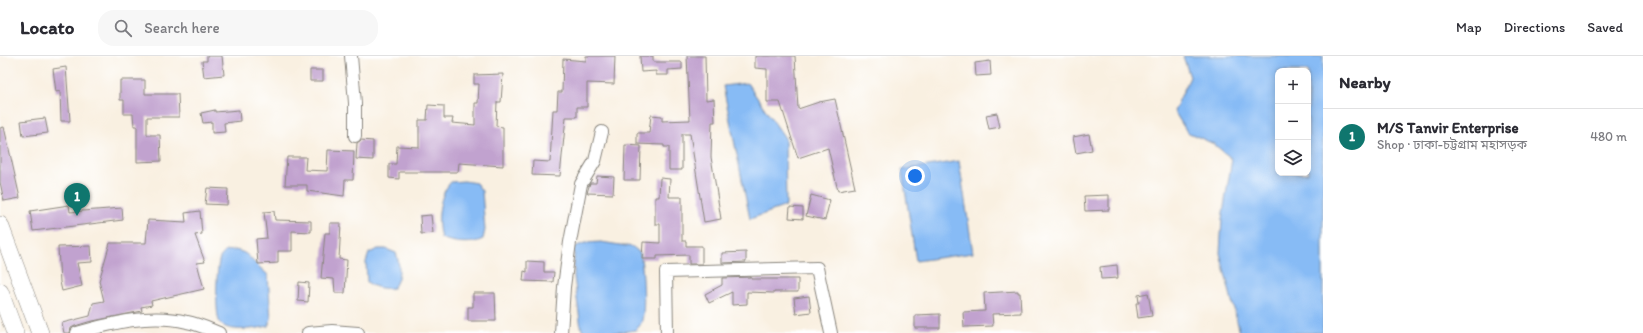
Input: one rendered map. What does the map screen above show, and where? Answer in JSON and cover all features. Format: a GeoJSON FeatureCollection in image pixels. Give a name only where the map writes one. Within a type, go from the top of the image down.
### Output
{"type":"FeatureCollection","features":[{"type":"Feature","properties":{"kind":"highway"},"geometry":{"type":"LineString","coordinates":[[0,225],[40,333]]}},
{"type":"Feature","properties":{"kind":"highway"},"geometry":{"type":"LineString","coordinates":[[0,292],[15,333]]}},
{"type":"Feature","properties":{"kind":"street"},"geometry":{"type":"LineString","coordinates":[[350,56],[355,103],[355,136]]}},
{"type":"Feature","properties":{"kind":"street"},"geometry":{"type":"LineString","coordinates":[[561,333],[564,287],[581,184],[595,161],[602,132]]}},
{"type":"Feature","properties":{"kind":"street"},"geometry":{"type":"LineString","coordinates":[[666,333],[666,272],[817,268],[831,333]]}},
{"type":"Feature","properties":{"kind":"street"},"geometry":{"type":"LineString","coordinates":[[77,333],[115,323],[144,318],[167,318],[187,322],[219,333]]}},
{"type":"Feature","properties":{"kind":"street"},"geometry":{"type":"LineString","coordinates":[[308,333],[332,331],[358,333]]}},
{"type":"Feature","properties":{"kind":"water"},"geometry":{"type":"Polygon","coordinates":[[[1183,56],[1323,56],[1323,333],[1240,333],[1220,253],[1222,219],[1232,159],[1214,144],[1187,132],[1174,111],[1190,77],[1183,56]]]}},
{"type":"Feature","properties":{"kind":"water"},"geometry":{"type":"Polygon","coordinates":[[[747,83],[785,138],[786,206],[750,219],[723,86],[747,83]]]}},
{"type":"Feature","properties":{"kind":"water"},"geometry":{"type":"Polygon","coordinates":[[[959,161],[973,253],[916,261],[902,170],[959,161]]]}},
{"type":"Feature","properties":{"kind":"water"},"geometry":{"type":"Polygon","coordinates":[[[464,181],[476,183],[482,191],[485,230],[483,239],[462,243],[441,238],[439,216],[441,201],[447,187],[451,182],[464,181]]]}},
{"type":"Feature","properties":{"kind":"water"},"geometry":{"type":"Polygon","coordinates":[[[601,242],[633,247],[640,253],[643,278],[643,318],[635,330],[585,333],[581,328],[574,277],[574,247],[585,243],[601,242]]]}},
{"type":"Feature","properties":{"kind":"water"},"geometry":{"type":"Polygon","coordinates":[[[378,249],[386,249],[396,253],[399,275],[393,288],[379,288],[367,282],[366,262],[369,253],[378,249]]]}},
{"type":"Feature","properties":{"kind":"water"},"geometry":{"type":"Polygon","coordinates":[[[235,250],[245,254],[268,275],[271,319],[268,326],[250,329],[236,329],[224,326],[218,319],[217,280],[220,257],[226,251],[235,250]]]}},
{"type":"Feature","properties":{"kind":"building"},"geometry":{"type":"Polygon","coordinates":[[[207,56],[222,56],[224,75],[204,77],[202,61],[207,61],[207,56]]]}},
{"type":"Feature","properties":{"kind":"building"},"geometry":{"type":"Polygon","coordinates":[[[586,56],[615,56],[614,84],[587,83],[587,107],[577,107],[577,117],[566,117],[560,176],[532,175],[533,161],[550,162],[553,110],[557,110],[558,92],[562,92],[563,59],[586,61],[586,56]]]}},
{"type":"Feature","properties":{"kind":"building"},"geometry":{"type":"Polygon","coordinates":[[[640,56],[653,56],[653,62],[682,62],[682,69],[668,70],[668,75],[656,75],[656,71],[641,72],[640,56]]]}},
{"type":"Feature","properties":{"kind":"building"},"geometry":{"type":"Polygon","coordinates":[[[687,56],[705,56],[706,100],[714,99],[715,122],[712,122],[711,157],[721,219],[704,222],[690,134],[682,134],[682,170],[669,170],[669,147],[664,147],[664,145],[637,144],[637,133],[649,133],[651,115],[662,116],[662,121],[690,120],[687,56]]]}},
{"type":"Feature","properties":{"kind":"building"},"geometry":{"type":"Polygon","coordinates":[[[755,56],[795,56],[798,109],[819,102],[835,99],[855,188],[838,191],[828,148],[798,158],[780,102],[767,102],[767,69],[755,68],[755,56]]]}},
{"type":"Feature","properties":{"kind":"building"},"geometry":{"type":"Polygon","coordinates":[[[990,61],[991,75],[976,76],[975,63],[990,61]]]}},
{"type":"Feature","properties":{"kind":"building"},"geometry":{"type":"Polygon","coordinates":[[[66,67],[70,121],[61,121],[60,91],[56,92],[53,69],[66,67]]]}},
{"type":"Feature","properties":{"kind":"building"},"geometry":{"type":"Polygon","coordinates":[[[310,70],[323,70],[323,81],[310,81],[310,70]]]}},
{"type":"Feature","properties":{"kind":"building"},"geometry":{"type":"Polygon","coordinates":[[[503,74],[501,102],[497,102],[496,126],[503,127],[503,166],[459,163],[458,172],[399,172],[399,179],[389,178],[389,164],[396,164],[397,146],[419,147],[419,120],[427,120],[428,105],[444,106],[444,118],[453,118],[452,123],[475,125],[475,103],[478,103],[479,84],[474,84],[474,75],[503,74]]]}},
{"type":"Feature","properties":{"kind":"building"},"geometry":{"type":"Polygon","coordinates":[[[120,80],[145,80],[145,94],[178,94],[179,117],[147,117],[147,135],[160,135],[161,161],[137,162],[137,126],[134,126],[133,114],[124,114],[124,100],[120,100],[120,80]]]}},
{"type":"Feature","properties":{"kind":"building"},"geometry":{"type":"Polygon","coordinates":[[[215,110],[215,112],[239,110],[240,121],[224,123],[225,132],[212,133],[212,122],[203,123],[201,113],[215,110]]]}},
{"type":"Feature","properties":{"kind":"building"},"geometry":{"type":"Polygon","coordinates":[[[997,113],[1000,127],[989,129],[986,115],[997,113]]]}},
{"type":"Feature","properties":{"kind":"building"},"geometry":{"type":"Polygon","coordinates":[[[45,118],[48,133],[23,136],[21,121],[45,118]]]}},
{"type":"Feature","properties":{"kind":"building"},"geometry":{"type":"Polygon","coordinates":[[[4,127],[20,198],[4,201],[0,182],[0,128],[4,127]]]}},
{"type":"Feature","properties":{"kind":"building"},"geometry":{"type":"Polygon","coordinates":[[[1089,134],[1092,150],[1076,153],[1073,137],[1089,134]]]}},
{"type":"Feature","properties":{"kind":"building"},"geometry":{"type":"Polygon","coordinates":[[[361,140],[373,141],[373,160],[356,159],[357,143],[361,140]]]}},
{"type":"Feature","properties":{"kind":"building"},"geometry":{"type":"Polygon","coordinates":[[[625,145],[641,146],[640,180],[624,180],[625,145]]]}},
{"type":"Feature","properties":{"kind":"building"},"geometry":{"type":"Polygon","coordinates":[[[328,150],[354,151],[353,180],[345,180],[344,196],[307,191],[307,185],[285,185],[287,157],[306,157],[305,170],[327,171],[328,150]]]}},
{"type":"Feature","properties":{"kind":"building"},"geometry":{"type":"Polygon","coordinates":[[[597,176],[614,177],[613,194],[587,193],[590,183],[596,183],[597,176]]]}},
{"type":"Feature","properties":{"kind":"building"},"geometry":{"type":"Polygon","coordinates":[[[660,178],[670,179],[669,197],[682,197],[682,241],[686,241],[686,246],[702,246],[702,264],[689,264],[689,255],[657,256],[657,259],[642,259],[643,242],[660,243],[660,224],[655,224],[655,197],[659,197],[660,178]]]}},
{"type":"Feature","properties":{"kind":"building"},"geometry":{"type":"Polygon","coordinates":[[[207,188],[228,189],[227,205],[205,204],[207,188]]]}},
{"type":"Feature","properties":{"kind":"building"},"geometry":{"type":"Polygon","coordinates":[[[811,195],[830,200],[825,220],[806,216],[811,195]]]}},
{"type":"Feature","properties":{"kind":"building"},"geometry":{"type":"Polygon","coordinates":[[[1109,195],[1109,210],[1085,211],[1084,196],[1109,195]]]}},
{"type":"Feature","properties":{"kind":"building"},"geometry":{"type":"Polygon","coordinates":[[[69,205],[70,212],[122,208],[123,220],[33,231],[30,211],[69,205]]]}},
{"type":"Feature","properties":{"kind":"building"},"geometry":{"type":"Polygon","coordinates":[[[790,207],[803,208],[803,219],[789,218],[790,207]]]}},
{"type":"Feature","properties":{"kind":"building"},"geometry":{"type":"Polygon","coordinates":[[[200,211],[202,234],[195,235],[205,262],[197,263],[204,289],[151,301],[152,305],[141,307],[142,311],[88,322],[71,328],[70,333],[64,333],[62,323],[90,316],[93,303],[104,301],[99,281],[110,243],[146,243],[148,220],[186,222],[185,213],[200,211]]]}},
{"type":"Feature","properties":{"kind":"building"},"geometry":{"type":"Polygon","coordinates":[[[274,211],[275,220],[311,221],[311,232],[292,231],[292,251],[278,251],[278,263],[258,264],[256,239],[267,238],[264,212],[274,211]]]}},
{"type":"Feature","properties":{"kind":"building"},"geometry":{"type":"Polygon","coordinates":[[[431,215],[433,233],[421,234],[420,216],[431,215]]]}},
{"type":"Feature","properties":{"kind":"building"},"geometry":{"type":"Polygon","coordinates":[[[330,223],[341,223],[339,259],[347,260],[345,293],[335,293],[334,279],[321,278],[325,233],[330,233],[330,223]]]}},
{"type":"Feature","properties":{"kind":"building"},"geometry":{"type":"Polygon","coordinates":[[[91,246],[92,262],[77,263],[82,286],[62,291],[58,247],[91,246]]]}},
{"type":"Feature","properties":{"kind":"building"},"geometry":{"type":"Polygon","coordinates":[[[746,252],[746,262],[722,263],[722,253],[746,252]]]}},
{"type":"Feature","properties":{"kind":"building"},"geometry":{"type":"Polygon","coordinates":[[[527,261],[544,262],[544,272],[554,272],[553,282],[523,281],[524,271],[527,272],[527,261]]]}},
{"type":"Feature","properties":{"kind":"building"},"geometry":{"type":"Polygon","coordinates":[[[1117,265],[1118,278],[1101,279],[1100,267],[1117,265]]]}},
{"type":"Feature","properties":{"kind":"building"},"geometry":{"type":"Polygon","coordinates":[[[751,277],[751,279],[798,279],[798,292],[747,292],[747,304],[732,305],[732,292],[709,303],[705,294],[722,285],[722,278],[751,277]]]}},
{"type":"Feature","properties":{"kind":"building"},"geometry":{"type":"Polygon","coordinates":[[[299,282],[309,283],[308,302],[298,301],[299,282]]]}},
{"type":"Feature","properties":{"kind":"building"},"geometry":{"type":"Polygon","coordinates":[[[1018,291],[1018,293],[1020,293],[1021,313],[992,314],[993,326],[964,327],[963,312],[985,311],[984,293],[1018,291]]]}},
{"type":"Feature","properties":{"kind":"building"},"geometry":{"type":"Polygon","coordinates":[[[473,293],[495,293],[496,321],[468,321],[468,307],[473,307],[473,293]]]}},
{"type":"Feature","properties":{"kind":"building"},"geometry":{"type":"Polygon","coordinates":[[[1148,293],[1152,316],[1138,318],[1136,303],[1139,303],[1138,295],[1148,293]]]}},
{"type":"Feature","properties":{"kind":"building"},"geometry":{"type":"Polygon","coordinates":[[[809,296],[811,312],[796,314],[794,298],[809,296]]]}},
{"type":"Feature","properties":{"kind":"building"},"geometry":{"type":"Polygon","coordinates":[[[940,314],[940,328],[915,328],[915,315],[940,314]]]}},
{"type":"Feature","properties":{"kind":"place","name":"M/S Tanvir Enterprise"},"geometry":{"type":"Point","coordinates":[77,216]}}]}
